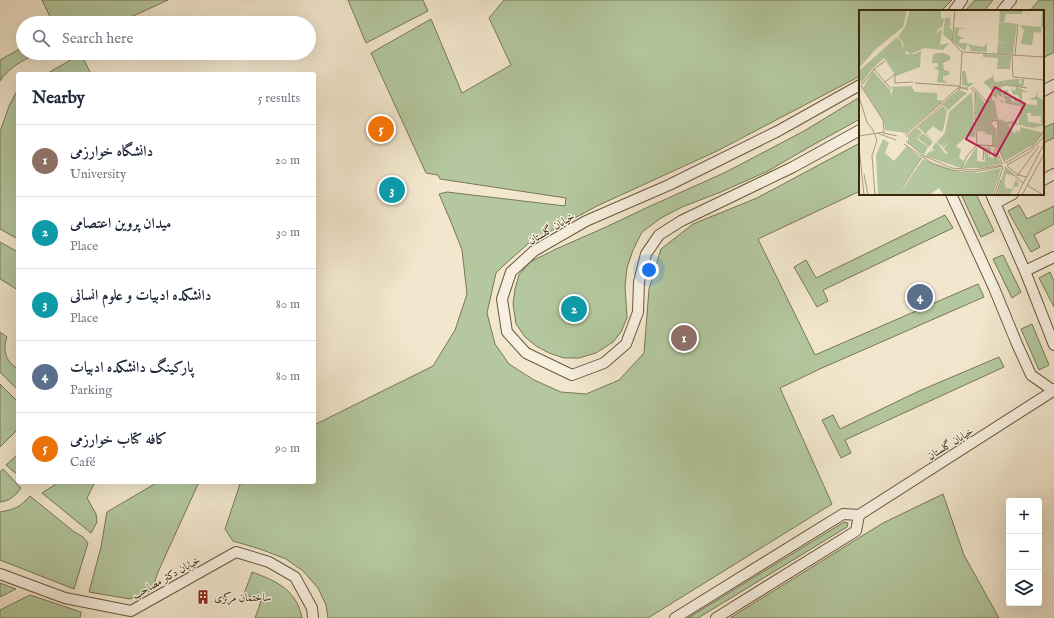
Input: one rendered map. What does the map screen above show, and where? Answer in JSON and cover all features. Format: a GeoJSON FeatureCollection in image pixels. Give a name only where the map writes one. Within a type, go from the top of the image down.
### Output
{"type":"FeatureCollection","features":[{"type":"Feature","properties":{"kind":"lane"},"geometry":{"type":"LineString","coordinates":[[955,10],[962,0]]}},
{"type":"Feature","properties":{"kind":"lane"},"geometry":{"type":"LineString","coordinates":[[1003,10],[1012,0]]}},
{"type":"Feature","properties":{"kind":"lane","name":"خیابان گلستان"},"geometry":{"type":"LineString","coordinates":[[859,86],[778,131],[669,185],[586,221],[534,251],[511,272],[504,292],[502,299],[507,332],[526,353],[572,375],[604,363],[626,344],[638,312],[640,282],[646,254],[660,235],[681,221],[793,167],[859,131]]}},
{"type":"Feature","properties":{"kind":"lane"},"geometry":{"type":"LineString","coordinates":[[1044,91],[1054,86]]}},
{"type":"Feature","properties":{"kind":"lane"},"geometry":{"type":"LineString","coordinates":[[1044,179],[1054,174]]}},
{"type":"Feature","properties":{"kind":"lane","name":"خیابان گلستان"},"geometry":{"type":"LineString","coordinates":[[675,618],[843,514],[859,515],[1054,391],[1031,375],[994,288],[951,195]]}},
{"type":"Feature","properties":{"kind":"lane"},"geometry":{"type":"LineString","coordinates":[[1008,195],[993,198],[1025,271],[1054,344]]}},
{"type":"Feature","properties":{"kind":"lane"},"geometry":{"type":"LineString","coordinates":[[1025,271],[1054,257]]}},
{"type":"Feature","properties":{"kind":"lane"},"geometry":{"type":"LineString","coordinates":[[716,618],[856,531],[859,515]]}},
{"type":"Feature","properties":{"kind":"lane","name":"خیابان دکتر مصاحب"},"geometry":{"type":"LineString","coordinates":[[0,574],[65,598],[131,610],[236,552],[268,562],[295,577],[312,608],[313,618]]}},
{"type":"Feature","properties":{"kind":"green space"},"geometry":{"type":"Polygon","coordinates":[[[42,0],[168,0],[133,16],[50,16],[42,0]]]}},
{"type":"Feature","properties":{"kind":"green space"},"geometry":{"type":"Polygon","coordinates":[[[348,0],[423,0],[428,11],[366,43],[348,0]]]}},
{"type":"Feature","properties":{"kind":"green space"},"geometry":{"type":"Polygon","coordinates":[[[504,0],[952,0],[942,10],[859,10],[859,77],[717,151],[597,206],[529,243],[504,265],[496,273],[487,313],[495,344],[509,364],[534,380],[561,392],[586,394],[619,380],[644,353],[649,289],[661,249],[693,224],[757,198],[859,144],[859,191],[758,239],[815,355],[978,284],[984,297],[780,388],[832,504],[648,618],[328,618],[326,605],[318,588],[303,571],[286,559],[233,541],[225,529],[240,484],[316,484],[316,424],[433,366],[455,330],[467,294],[462,250],[439,194],[447,192],[565,206],[566,198],[440,179],[438,175],[426,173],[371,53],[431,19],[462,93],[511,65],[489,18],[504,0]]]}},
{"type":"Feature","properties":{"kind":"green space"},"geometry":{"type":"Polygon","coordinates":[[[975,0],[993,0],[985,10],[966,10],[975,0]]]}},
{"type":"Feature","properties":{"kind":"green space"},"geometry":{"type":"Polygon","coordinates":[[[1039,0],[1054,0],[1054,52],[1044,57],[1044,10],[1031,10],[1039,0]]]}},
{"type":"Feature","properties":{"kind":"green space"},"geometry":{"type":"Polygon","coordinates":[[[16,51],[16,60],[25,60],[13,67],[0,81],[0,60],[16,51]]]}},
{"type":"Feature","properties":{"kind":"green space"},"geometry":{"type":"Polygon","coordinates":[[[71,60],[84,60],[90,72],[50,72],[71,60]]]}},
{"type":"Feature","properties":{"kind":"green space"},"geometry":{"type":"Polygon","coordinates":[[[16,93],[16,238],[0,229],[0,132],[9,106],[16,93]]]}},
{"type":"Feature","properties":{"kind":"green space"},"geometry":{"type":"Polygon","coordinates":[[[859,98],[859,120],[768,171],[721,192],[682,207],[661,218],[642,232],[633,250],[627,268],[625,286],[627,318],[621,332],[613,342],[596,353],[579,358],[564,358],[549,353],[536,346],[525,337],[516,324],[513,304],[519,275],[530,262],[726,172],[804,131],[859,98]]]}},
{"type":"Feature","properties":{"kind":"green space"},"geometry":{"type":"Polygon","coordinates":[[[1054,123],[1054,138],[1044,143],[1044,128],[1054,123]]]}},
{"type":"Feature","properties":{"kind":"green space"},"geometry":{"type":"Polygon","coordinates":[[[961,195],[976,195],[994,231],[981,237],[961,195]]]}},
{"type":"Feature","properties":{"kind":"green space"},"geometry":{"type":"Polygon","coordinates":[[[1019,205],[1027,219],[1054,206],[1054,224],[1034,235],[1040,247],[1031,252],[1008,211],[1019,205]]]}},
{"type":"Feature","properties":{"kind":"green space"},"geometry":{"type":"Polygon","coordinates":[[[945,215],[953,228],[823,290],[828,301],[817,307],[794,267],[806,260],[816,278],[945,215]]]}},
{"type":"Feature","properties":{"kind":"green space"},"geometry":{"type":"Polygon","coordinates":[[[0,242],[16,251],[16,289],[0,279],[0,242]]]}},
{"type":"Feature","properties":{"kind":"green space"},"geometry":{"type":"Polygon","coordinates":[[[1003,255],[1021,292],[1012,298],[993,259],[1003,255]]]}},
{"type":"Feature","properties":{"kind":"green space"},"geometry":{"type":"Polygon","coordinates":[[[1050,272],[1054,281],[1054,307],[1039,278],[1050,272]]]}},
{"type":"Feature","properties":{"kind":"green space"},"geometry":{"type":"Polygon","coordinates":[[[1032,324],[1049,365],[1039,370],[1021,329],[1032,324]]]}},
{"type":"Feature","properties":{"kind":"green space"},"geometry":{"type":"Polygon","coordinates":[[[0,332],[7,337],[5,346],[6,355],[16,368],[16,388],[0,372],[0,332]]]}},
{"type":"Feature","properties":{"kind":"green space"},"geometry":{"type":"Polygon","coordinates":[[[999,357],[1004,367],[845,440],[851,453],[841,458],[822,420],[833,415],[840,429],[919,391],[999,357]]]}},
{"type":"Feature","properties":{"kind":"green space"},"geometry":{"type":"Polygon","coordinates":[[[0,384],[16,400],[16,431],[0,447],[0,384]]]}},
{"type":"Feature","properties":{"kind":"green space"},"geometry":{"type":"Polygon","coordinates":[[[16,456],[16,473],[6,465],[16,456]]]}},
{"type":"Feature","properties":{"kind":"green space"},"geometry":{"type":"Polygon","coordinates":[[[3,469],[21,488],[12,497],[0,502],[0,472],[3,469]]]}},
{"type":"Feature","properties":{"kind":"green space"},"geometry":{"type":"Polygon","coordinates":[[[56,484],[94,484],[87,498],[96,514],[97,522],[91,533],[42,493],[56,484]]]}},
{"type":"Feature","properties":{"kind":"green space"},"geometry":{"type":"Polygon","coordinates":[[[155,484],[198,484],[158,572],[152,590],[130,599],[89,592],[101,547],[107,512],[155,484]]]}},
{"type":"Feature","properties":{"kind":"green space"},"geometry":{"type":"Polygon","coordinates":[[[943,494],[964,555],[999,618],[730,618],[883,523],[943,494]]]}},
{"type":"Feature","properties":{"kind":"green space"},"geometry":{"type":"Polygon","coordinates":[[[30,496],[73,531],[83,537],[88,543],[74,589],[0,560],[0,512],[16,507],[30,496]]]}},
{"type":"Feature","properties":{"kind":"green space"},"geometry":{"type":"Polygon","coordinates":[[[844,522],[848,523],[847,527],[698,618],[688,618],[844,522]]]}},
{"type":"Feature","properties":{"kind":"green space"},"geometry":{"type":"Polygon","coordinates":[[[252,572],[279,584],[290,593],[298,605],[302,618],[255,618],[261,601],[244,594],[252,572]]]}},
{"type":"Feature","properties":{"kind":"green space"},"geometry":{"type":"Polygon","coordinates":[[[0,583],[16,589],[0,597],[0,583]]]}},
{"type":"Feature","properties":{"kind":"green space"},"geometry":{"type":"Polygon","coordinates":[[[30,595],[81,612],[80,618],[0,618],[0,610],[30,595]]]}},
{"type":"Feature","properties":{"kind":"place","name":"کافه کتاب خوارزمی"},"geometry":{"type":"Point","coordinates":[381,129]}},
{"type":"Feature","properties":{"kind":"place","name":"دانشکده ادبیات و علوم انسانی"},"geometry":{"type":"Point","coordinates":[392,190]}},
{"type":"Feature","properties":{"kind":"place","name":"پارکینگ دانشکده ادبیات"},"geometry":{"type":"Point","coordinates":[920,297]}},
{"type":"Feature","properties":{"kind":"place","name":"میدان پروین اعتصامی"},"geometry":{"type":"Point","coordinates":[574,309]}},
{"type":"Feature","properties":{"kind":"place","name":"دانشگاه خوارزمی"},"geometry":{"type":"Point","coordinates":[684,338]}},
{"type":"Feature","properties":{"kind":"place","name":"ساختمان مرکزی"},"geometry":{"type":"Point","coordinates":[203,597]}}]}
